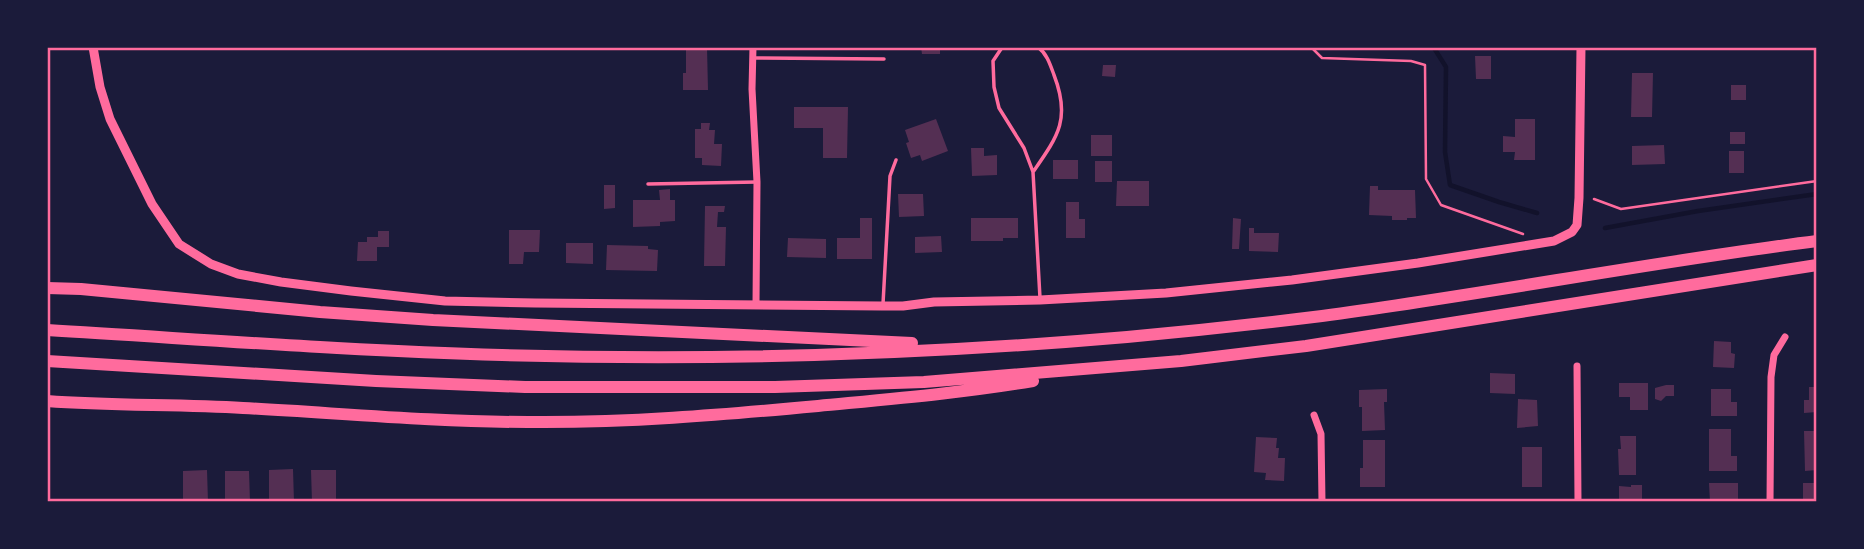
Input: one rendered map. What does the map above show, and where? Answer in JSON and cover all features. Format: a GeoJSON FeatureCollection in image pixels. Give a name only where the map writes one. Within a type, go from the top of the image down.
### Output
{"type":"FeatureCollection","features":[{"type":"Feature","properties":{"kind":"highway"},"geometry":{"type":"LineString","coordinates":[[50,330],[400,351],[587,357],[799,355],[1024,345],[1210,329],[1325,315],[1817,242]]}},
{"type":"Feature","properties":{"kind":"highway"},"geometry":{"type":"LineString","coordinates":[[48,361],[376,381],[608,388],[850,385],[1096,369],[1306,346],[1817,265]]}},
{"type":"Feature","properties":{"kind":"highway"},"geometry":{"type":"LineString","coordinates":[[47,281],[81,289]]}},
{"type":"Feature","properties":{"kind":"highway"},"geometry":{"type":"LineString","coordinates":[[47,288],[433,320],[882,342],[1024,345]]}},
{"type":"Feature","properties":{"kind":"highway"},"geometry":{"type":"LineString","coordinates":[[47,401],[201,406],[471,421],[636,421],[732,415],[939,395],[1096,369]]}},
{"type":"Feature","properties":{"kind":"highway"},"geometry":{"type":"LineString","coordinates":[[47,409],[87,404]]}},
{"type":"Feature","properties":{"kind":"street"},"geometry":{"type":"LineString","coordinates":[[93,47],[100,87],[110,118],[152,204],[179,244],[211,264],[238,274],[281,282],[445,301],[883,306],[1166,293],[1419,263],[1545,243],[1564,237],[1577,225],[1581,47]]}},
{"type":"Feature","properties":{"kind":"street"},"geometry":{"type":"LineString","coordinates":[[753,47],[757,305]]}},
{"type":"Feature","properties":{"kind":"street"},"geometry":{"type":"LineString","coordinates":[[1770,502],[1771,377],[1774,355],[1784,337]]}},
{"type":"Feature","properties":{"kind":"street"},"geometry":{"type":"LineString","coordinates":[[1577,366],[1578,502]]}},
{"type":"Feature","properties":{"kind":"street"},"geometry":{"type":"LineString","coordinates":[[1314,415],[1321,434],[1322,502]]}},
{"type":"Feature","properties":{"kind":"lane"},"geometry":{"type":"LineString","coordinates":[[1005,47],[993,61],[995,87],[999,108],[1024,148],[1033,172],[1040,300]]}},
{"type":"Feature","properties":{"kind":"lane"},"geometry":{"type":"LineString","coordinates":[[1033,172],[1052,145],[1061,125],[1062,103],[1045,52],[1038,47]]}},
{"type":"Feature","properties":{"kind":"lane"},"geometry":{"type":"LineString","coordinates":[[753,58],[884,59]]}},
{"type":"Feature","properties":{"kind":"lane"},"geometry":{"type":"LineString","coordinates":[[883,306],[890,176],[896,160]]}},
{"type":"Feature","properties":{"kind":"lane"},"geometry":{"type":"LineString","coordinates":[[648,184],[757,182]]}},
{"type":"Feature","properties":{"kind":"path"},"geometry":{"type":"LineString","coordinates":[[1311,47],[1322,58],[1411,61],[1425,65],[1426,179],[1441,205],[1522,234]]}},
{"type":"Feature","properties":{"kind":"path"},"geometry":{"type":"LineString","coordinates":[[1594,199],[1621,209],[1817,181]]}},
{"type":"Feature","properties":{"kind":"building"},"geometry":{"type":"Polygon","coordinates":[[[686,47],[707,47],[708,90],[683,90],[686,47]]]}},
{"type":"Feature","properties":{"kind":"building"},"geometry":{"type":"Polygon","coordinates":[[[921,47],[949,47],[949,50],[940,50],[940,54],[922,54],[921,47]]]}},
{"type":"Feature","properties":{"kind":"building"},"geometry":{"type":"Polygon","coordinates":[[[1475,56],[1491,56],[1491,79],[1476,79],[1475,56]]]}},
{"type":"Feature","properties":{"kind":"building"},"geometry":{"type":"Polygon","coordinates":[[[1103,65],[1116,65],[1115,77],[1102,76],[1103,65]]]}},
{"type":"Feature","properties":{"kind":"building"},"geometry":{"type":"Polygon","coordinates":[[[1632,73],[1653,73],[1652,117],[1631,117],[1632,73]]]}},
{"type":"Feature","properties":{"kind":"building"},"geometry":{"type":"Polygon","coordinates":[[[1731,85],[1746,85],[1746,100],[1731,100],[1731,85]]]}},
{"type":"Feature","properties":{"kind":"building"},"geometry":{"type":"Polygon","coordinates":[[[794,107],[848,107],[847,158],[823,158],[823,128],[794,128],[794,107]]]}},
{"type":"Feature","properties":{"kind":"building"},"geometry":{"type":"Polygon","coordinates":[[[936,119],[948,151],[922,161],[920,155],[911,158],[905,130],[936,119]]]}},
{"type":"Feature","properties":{"kind":"building"},"geometry":{"type":"Polygon","coordinates":[[[1515,119],[1535,119],[1535,160],[1514,160],[1515,152],[1503,152],[1503,136],[1515,137],[1515,119]]]}},
{"type":"Feature","properties":{"kind":"building"},"geometry":{"type":"Polygon","coordinates":[[[701,123],[710,123],[709,130],[715,130],[714,144],[722,144],[721,166],[702,165],[702,158],[695,158],[695,129],[701,129],[701,123]]]}},
{"type":"Feature","properties":{"kind":"building"},"geometry":{"type":"Polygon","coordinates":[[[1730,132],[1745,132],[1745,144],[1730,144],[1730,132]]]}},
{"type":"Feature","properties":{"kind":"building"},"geometry":{"type":"Polygon","coordinates":[[[1091,135],[1112,135],[1112,156],[1091,156],[1091,135]]]}},
{"type":"Feature","properties":{"kind":"building"},"geometry":{"type":"Polygon","coordinates":[[[1664,145],[1665,164],[1632,165],[1632,146],[1664,145]]]}},
{"type":"Feature","properties":{"kind":"building"},"geometry":{"type":"Polygon","coordinates":[[[971,148],[984,148],[984,156],[997,155],[997,175],[972,176],[971,148]]]}},
{"type":"Feature","properties":{"kind":"building"},"geometry":{"type":"Polygon","coordinates":[[[1729,151],[1744,151],[1744,173],[1729,173],[1729,151]]]}},
{"type":"Feature","properties":{"kind":"building"},"geometry":{"type":"Polygon","coordinates":[[[1053,160],[1078,160],[1078,179],[1053,179],[1053,160]]]}},
{"type":"Feature","properties":{"kind":"building"},"geometry":{"type":"Polygon","coordinates":[[[1095,161],[1112,161],[1112,182],[1095,182],[1095,161]]]}},
{"type":"Feature","properties":{"kind":"building"},"geometry":{"type":"Polygon","coordinates":[[[1117,181],[1149,181],[1149,206],[1116,206],[1117,181]]]}},
{"type":"Feature","properties":{"kind":"building"},"geometry":{"type":"Polygon","coordinates":[[[604,185],[615,185],[615,208],[604,209],[604,185]]]}},
{"type":"Feature","properties":{"kind":"building"},"geometry":{"type":"Polygon","coordinates":[[[1370,186],[1378,186],[1378,190],[1415,190],[1416,218],[1392,220],[1392,216],[1369,215],[1370,186]]]}},
{"type":"Feature","properties":{"kind":"building"},"geometry":{"type":"Polygon","coordinates":[[[670,189],[670,200],[675,200],[675,221],[660,222],[660,226],[633,227],[633,200],[660,200],[659,190],[670,189]]]}},
{"type":"Feature","properties":{"kind":"building"},"geometry":{"type":"Polygon","coordinates":[[[898,194],[923,194],[924,216],[899,217],[898,194]]]}},
{"type":"Feature","properties":{"kind":"building"},"geometry":{"type":"Polygon","coordinates":[[[1066,202],[1079,202],[1079,219],[1085,219],[1085,238],[1066,238],[1066,202]]]}},
{"type":"Feature","properties":{"kind":"building"},"geometry":{"type":"Polygon","coordinates":[[[705,206],[725,206],[724,212],[718,212],[717,227],[726,227],[725,266],[704,266],[705,206]]]}},
{"type":"Feature","properties":{"kind":"building"},"geometry":{"type":"Polygon","coordinates":[[[860,218],[872,218],[872,259],[837,259],[837,238],[860,238],[860,218]]]}},
{"type":"Feature","properties":{"kind":"building"},"geometry":{"type":"Polygon","coordinates":[[[971,218],[1018,218],[1018,238],[971,241],[971,218]]]}},
{"type":"Feature","properties":{"kind":"building"},"geometry":{"type":"Polygon","coordinates":[[[1233,218],[1241,219],[1239,249],[1232,249],[1233,218]]]}},
{"type":"Feature","properties":{"kind":"building"},"geometry":{"type":"Polygon","coordinates":[[[1249,228],[1254,228],[1254,233],[1279,233],[1278,252],[1249,251],[1249,228]]]}},
{"type":"Feature","properties":{"kind":"building"},"geometry":{"type":"Polygon","coordinates":[[[509,230],[540,230],[539,252],[524,252],[523,264],[509,264],[509,230]]]}},
{"type":"Feature","properties":{"kind":"building"},"geometry":{"type":"Polygon","coordinates":[[[378,231],[389,231],[389,247],[377,247],[377,261],[357,261],[358,242],[367,242],[367,237],[378,237],[378,231]]]}},
{"type":"Feature","properties":{"kind":"building"},"geometry":{"type":"Polygon","coordinates":[[[941,236],[942,252],[915,253],[915,237],[941,236]]]}},
{"type":"Feature","properties":{"kind":"building"},"geometry":{"type":"Polygon","coordinates":[[[788,238],[826,239],[826,258],[787,257],[788,238]]]}},
{"type":"Feature","properties":{"kind":"building"},"geometry":{"type":"Polygon","coordinates":[[[566,243],[593,243],[593,264],[566,263],[566,243]]]}},
{"type":"Feature","properties":{"kind":"building"},"geometry":{"type":"Polygon","coordinates":[[[607,245],[648,246],[648,249],[658,250],[657,271],[606,270],[607,245]]]}},
{"type":"Feature","properties":{"kind":"building"},"geometry":{"type":"Polygon","coordinates":[[[1714,341],[1731,342],[1731,353],[1735,354],[1734,368],[1713,367],[1714,341]]]}},
{"type":"Feature","properties":{"kind":"building"},"geometry":{"type":"Polygon","coordinates":[[[1490,373],[1515,374],[1515,394],[1490,393],[1490,373]]]}},
{"type":"Feature","properties":{"kind":"building"},"geometry":{"type":"Polygon","coordinates":[[[1619,383],[1648,383],[1648,410],[1630,410],[1630,397],[1619,397],[1619,383]]]}},
{"type":"Feature","properties":{"kind":"building"},"geometry":{"type":"Polygon","coordinates":[[[1674,385],[1674,396],[1666,396],[1661,401],[1655,399],[1655,388],[1674,385]]]}},
{"type":"Feature","properties":{"kind":"building"},"geometry":{"type":"Polygon","coordinates":[[[1809,387],[1817,387],[1817,412],[1804,413],[1804,400],[1809,400],[1809,387]]]}},
{"type":"Feature","properties":{"kind":"building"},"geometry":{"type":"Polygon","coordinates":[[[1387,389],[1387,402],[1384,402],[1385,430],[1362,431],[1359,390],[1387,389]]]}},
{"type":"Feature","properties":{"kind":"building"},"geometry":{"type":"Polygon","coordinates":[[[1711,389],[1731,389],[1731,402],[1737,402],[1737,416],[1711,416],[1711,389]]]}},
{"type":"Feature","properties":{"kind":"building"},"geometry":{"type":"Polygon","coordinates":[[[1518,399],[1537,400],[1538,426],[1517,428],[1518,399]]]}},
{"type":"Feature","properties":{"kind":"building"},"geometry":{"type":"Polygon","coordinates":[[[1709,429],[1731,429],[1731,456],[1737,456],[1737,471],[1709,471],[1709,429]]]}},
{"type":"Feature","properties":{"kind":"building"},"geometry":{"type":"Polygon","coordinates":[[[1804,431],[1817,431],[1817,470],[1805,471],[1804,431]]]}},
{"type":"Feature","properties":{"kind":"building"},"geometry":{"type":"Polygon","coordinates":[[[1620,436],[1636,436],[1636,475],[1619,475],[1620,436]]]}},
{"type":"Feature","properties":{"kind":"building"},"geometry":{"type":"Polygon","coordinates":[[[1256,437],[1277,438],[1278,458],[1285,458],[1284,481],[1265,480],[1266,473],[1254,472],[1256,437]]]}},
{"type":"Feature","properties":{"kind":"building"},"geometry":{"type":"Polygon","coordinates":[[[1363,440],[1385,440],[1385,487],[1360,487],[1363,440]]]}},
{"type":"Feature","properties":{"kind":"building"},"geometry":{"type":"Polygon","coordinates":[[[1522,447],[1542,447],[1542,487],[1522,487],[1522,447]]]}},
{"type":"Feature","properties":{"kind":"building"},"geometry":{"type":"Polygon","coordinates":[[[293,469],[294,502],[269,502],[269,470],[293,469]]]}},
{"type":"Feature","properties":{"kind":"building"},"geometry":{"type":"Polygon","coordinates":[[[207,470],[208,502],[183,502],[183,471],[207,470]]]}},
{"type":"Feature","properties":{"kind":"building"},"geometry":{"type":"Polygon","coordinates":[[[311,470],[336,470],[336,502],[312,502],[311,470]]]}},
{"type":"Feature","properties":{"kind":"building"},"geometry":{"type":"Polygon","coordinates":[[[225,471],[249,471],[250,502],[225,502],[225,471]]]}},
{"type":"Feature","properties":{"kind":"building"},"geometry":{"type":"Polygon","coordinates":[[[1709,483],[1738,483],[1738,501],[1710,502],[1709,483]]]}},
{"type":"Feature","properties":{"kind":"building"},"geometry":{"type":"Polygon","coordinates":[[[1803,483],[1817,483],[1817,502],[1803,502],[1803,483]]]}},
{"type":"Feature","properties":{"kind":"building"},"geometry":{"type":"Polygon","coordinates":[[[1642,485],[1642,502],[1619,500],[1619,486],[1642,485]]]}},
{"type":"Feature","properties":{"kind":"waterway"},"geometry":{"type":"LineString","coordinates":[[1428,47],[1434,48],[1446,67],[1445,152],[1450,185],[1537,213]]}},
{"type":"Feature","properties":{"kind":"waterway"},"geometry":{"type":"LineString","coordinates":[[1605,228],[1817,194]]}}]}
